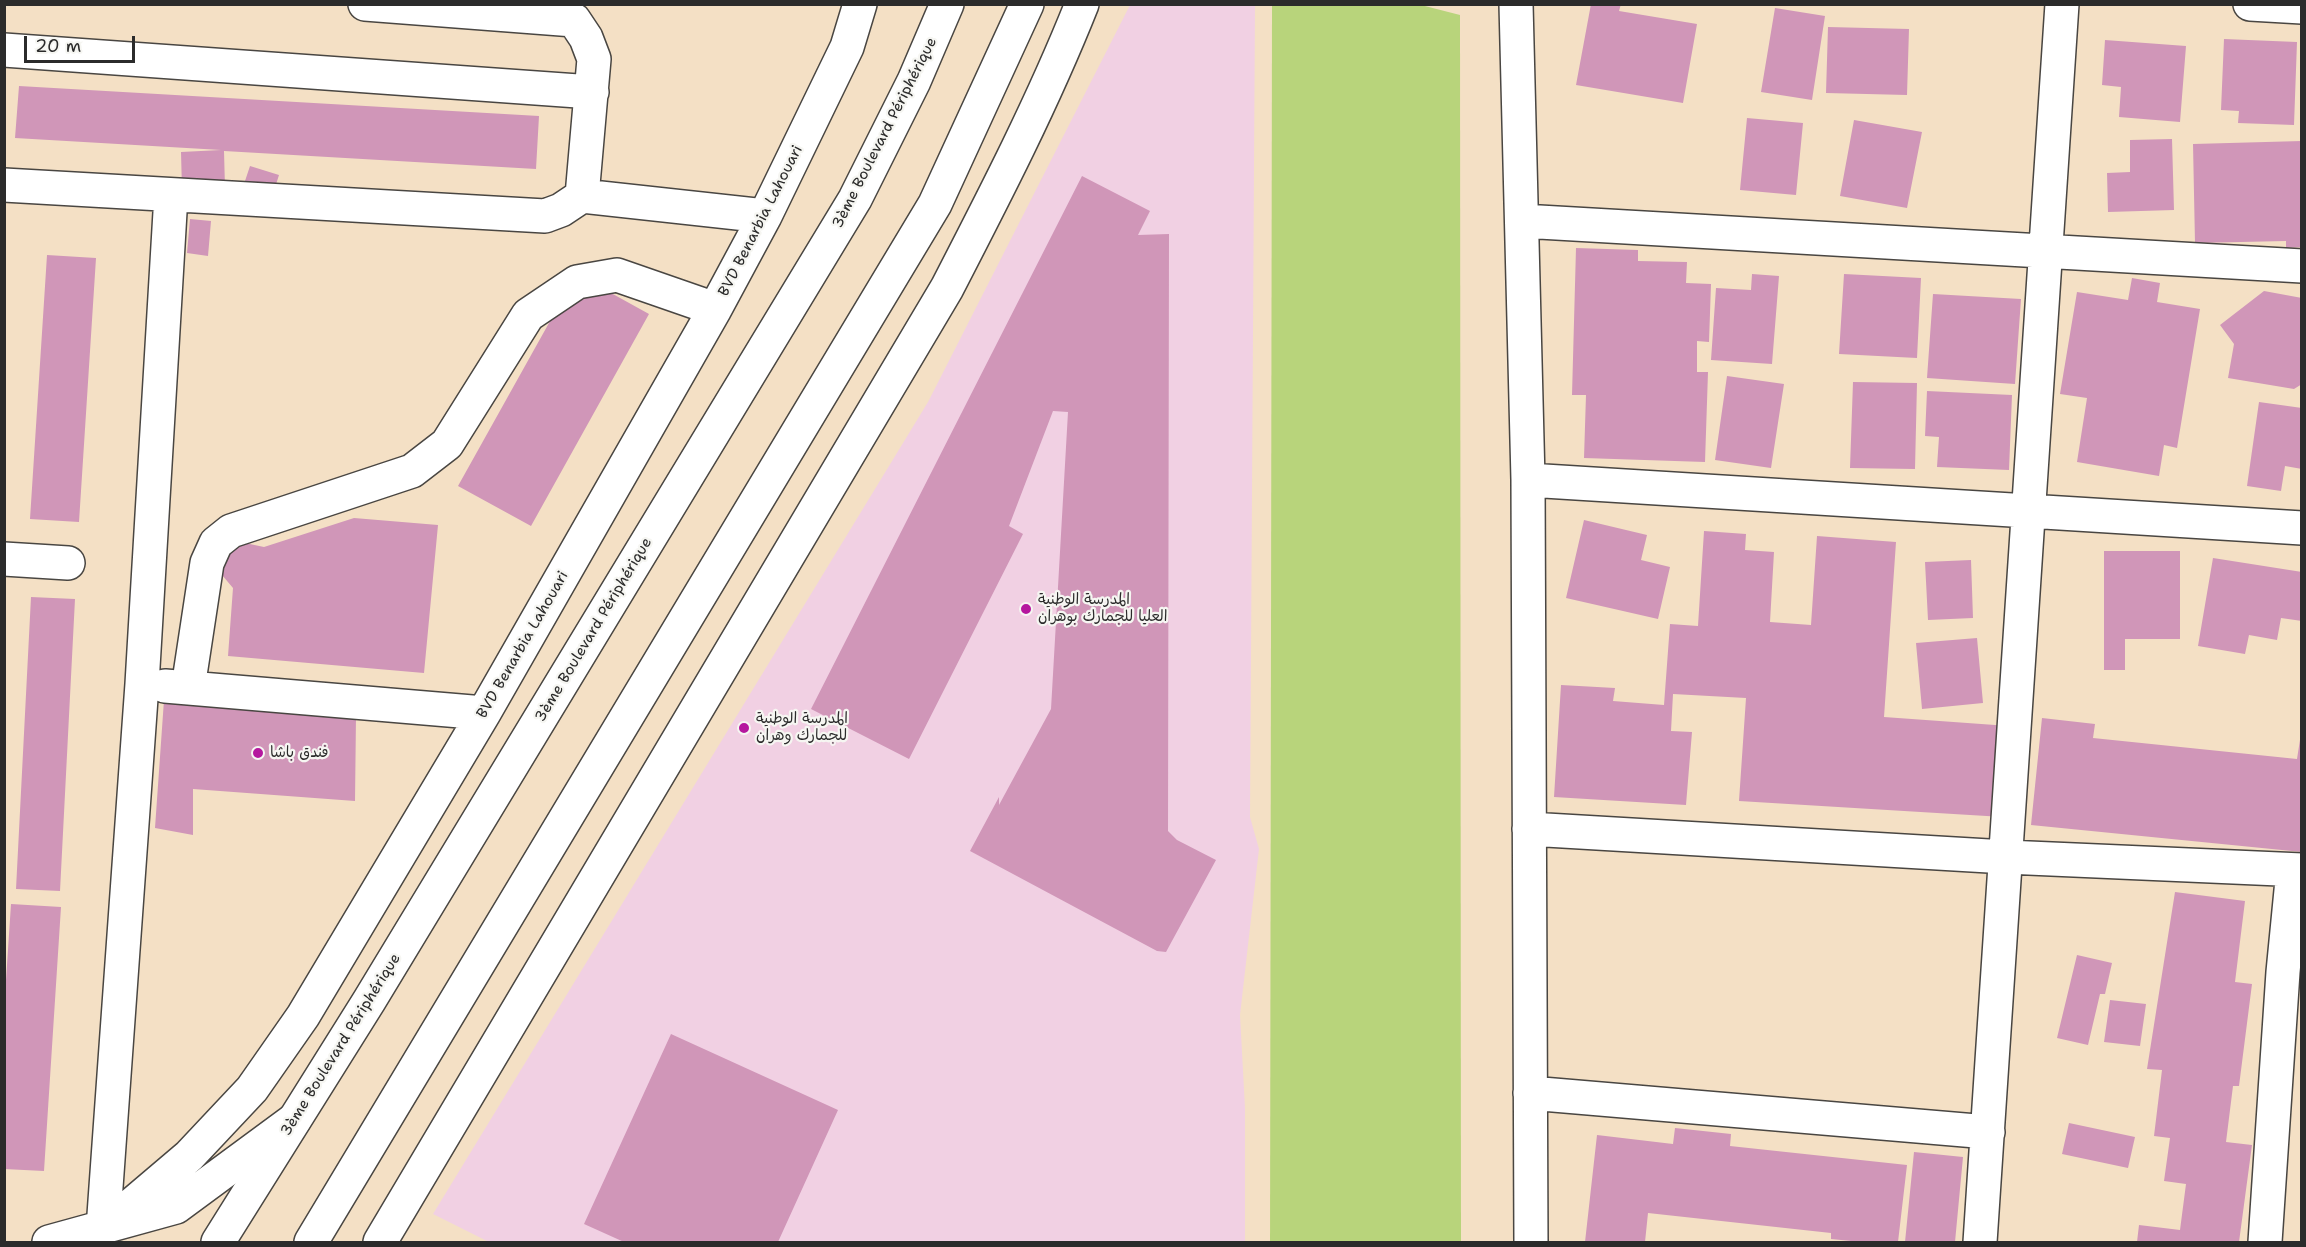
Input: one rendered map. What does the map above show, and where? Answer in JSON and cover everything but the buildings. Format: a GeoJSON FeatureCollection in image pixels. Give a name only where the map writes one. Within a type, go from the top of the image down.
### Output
{"type":"FeatureCollection","features":[{"type":"Feature","properties":{"kind":"main road"},"geometry":{"type":"LineString","coordinates":[[365,4],[574,20],[586,38],[594,59],[582,196]]}},
{"type":"Feature","properties":{"kind":"main road","name":"BVD Benarbia Lahouari"},"geometry":{"type":"LineString","coordinates":[[103,1229],[189,1156],[252,1089],[303,1016],[484,713],[715,309],[765,216],[847,47],[860,4]]}},
{"type":"Feature","properties":{"kind":"main road","name":"3ème Boulevard Périphérique"},"geometry":{"type":"LineString","coordinates":[[218,1242],[375,991],[855,199],[914,81],[947,4]]}},
{"type":"Feature","properties":{"kind":"main road"},"geometry":{"type":"LineString","coordinates":[[311,1242],[935,204],[1027,4]]}},
{"type":"Feature","properties":{"kind":"main road"},"geometry":{"type":"LineString","coordinates":[[380,1242],[947,288],[1010,166],[1060,59],[1082,4]]}},
{"type":"Feature","properties":{"kind":"main road"},"geometry":{"type":"LineString","coordinates":[[1516,4],[1528,480],[1531,1242]]}},
{"type":"Feature","properties":{"kind":"main road"},"geometry":{"type":"LineString","coordinates":[[1980,1242],[2062,4]]}},
{"type":"Feature","properties":{"kind":"main road"},"geometry":{"type":"LineString","coordinates":[[2250,4],[2301,7]]}},
{"type":"Feature","properties":{"kind":"main road"},"geometry":{"type":"LineString","coordinates":[[4,50],[592,92]]}},
{"type":"Feature","properties":{"kind":"main road"},"geometry":{"type":"LineString","coordinates":[[4,185],[545,216],[561,210],[582,196],[765,216]]}},
{"type":"Feature","properties":{"kind":"main road"},"geometry":{"type":"LineString","coordinates":[[103,1229],[142,684],[171,195]]}},
{"type":"Feature","properties":{"kind":"main road"},"geometry":{"type":"LineString","coordinates":[[1522,221],[2301,266]]}},
{"type":"Feature","properties":{"kind":"main road"},"geometry":{"type":"LineString","coordinates":[[188,688],[207,563],[216,543],[231,531],[412,471],[447,444],[528,315],[577,282],[617,275],[715,309]]}},
{"type":"Feature","properties":{"kind":"main road"},"geometry":{"type":"LineString","coordinates":[[1528,480],[2301,528]]}},
{"type":"Feature","properties":{"kind":"main road"},"geometry":{"type":"LineString","coordinates":[[4,559],[68,563]]}},
{"type":"Feature","properties":{"kind":"main road"},"geometry":{"type":"LineString","coordinates":[[142,684],[484,713]]}},
{"type":"Feature","properties":{"kind":"main road"},"geometry":{"type":"LineString","coordinates":[[1529,829],[2006,857],[2297,870],[2283,972],[2265,1242]]}},
{"type":"Feature","properties":{"kind":"main road"},"geometry":{"type":"LineString","coordinates":[[1530,1093],[1988,1132]]}},
{"type":"Feature","properties":{"kind":"main road"},"geometry":{"type":"LineString","coordinates":[[49,1242],[103,1229],[176,1207],[296,1119]]}},
{"type":"Feature","properties":{"kind":"shaded area","name":"المدرسة الوطنية العليا للجمارك بوهران"},"geometry":{"type":"Polygon","coordinates":[[[1130,5],[1255,5],[1250,817],[1259,849],[1240,1015],[1245,1108],[1245,1242],[489,1242],[433,1214],[928,402],[1130,5]]]}},
{"type":"Feature","properties":{"kind":"green space"},"geometry":{"type":"Polygon","coordinates":[[[1272,5],[1421,5],[1460,15],[1461,1242],[1270,1242],[1272,5]]]}},
{"type":"Feature","properties":{"kind":"place","name":"المدرسة الوطنية العليا للجمارك بوهران"},"geometry":{"type":"Point","coordinates":[1026,609]}},
{"type":"Feature","properties":{"kind":"place","name":"المدرسة الوطنية للجمارك وهران"},"geometry":{"type":"Point","coordinates":[744,728]}},
{"type":"Feature","properties":{"kind":"place","name":"فندق باشا"},"geometry":{"type":"Point","coordinates":[258,753]}}]}
